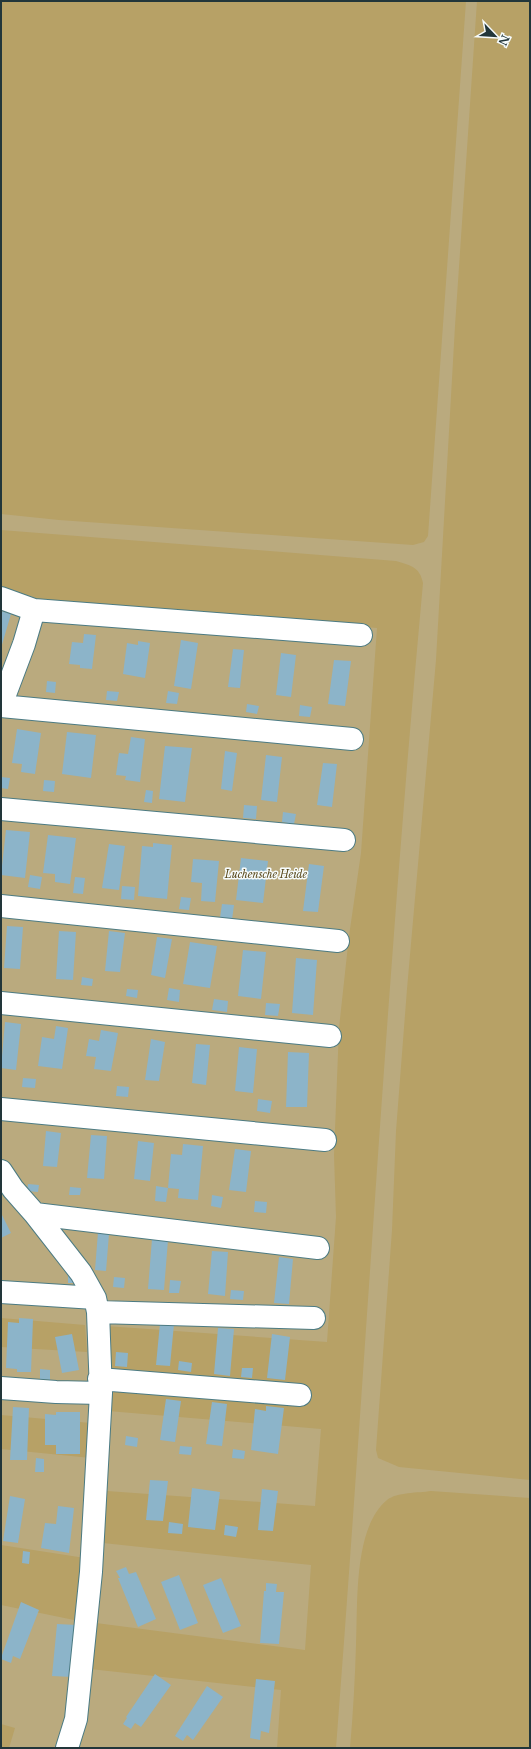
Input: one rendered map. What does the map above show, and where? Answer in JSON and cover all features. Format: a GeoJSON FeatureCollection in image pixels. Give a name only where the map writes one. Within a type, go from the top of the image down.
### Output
{"type":"FeatureCollection","features":[{"type":"Feature","properties":{"kind":"lane"},"geometry":{"type":"LineString","coordinates":[[1,598],[34,610],[361,635]]}},
{"type":"Feature","properties":{"kind":"lane"},"geometry":{"type":"LineString","coordinates":[[34,610],[3,696],[352,739]]}},
{"type":"Feature","properties":{"kind":"lane"},"geometry":{"type":"LineString","coordinates":[[1,809],[344,840]]}},
{"type":"Feature","properties":{"kind":"lane"},"geometry":{"type":"LineString","coordinates":[[1,906],[338,940]]}},
{"type":"Feature","properties":{"kind":"lane"},"geometry":{"type":"LineString","coordinates":[[1,1003],[330,1036]]}},
{"type":"Feature","properties":{"kind":"lane"},"geometry":{"type":"LineString","coordinates":[[1,1109],[325,1140]]}},
{"type":"Feature","properties":{"kind":"lane"},"geometry":{"type":"LineString","coordinates":[[1,1171],[13,1189],[35,1214],[81,1273],[96,1305],[100,1386],[91,1572],[76,1719],[67,1748]]}},
{"type":"Feature","properties":{"kind":"lane"},"geometry":{"type":"LineString","coordinates":[[35,1214],[318,1248]]}},
{"type":"Feature","properties":{"kind":"lane"},"geometry":{"type":"LineString","coordinates":[[1,1292],[96,1305],[314,1318]]}},
{"type":"Feature","properties":{"kind":"lane"},"geometry":{"type":"LineString","coordinates":[[1,1388],[56,1392],[100,1386],[300,1395]]}},
{"type":"Feature","properties":{"kind":"green space","name":"Luchensche Heide"},"geometry":{"type":"Polygon","coordinates":[[[1,1],[530,1],[530,1748],[1,1748],[1,1]]]}},
{"type":"Feature","properties":{"kind":"shaded area"},"geometry":{"type":"Polygon","coordinates":[[[1,1],[466,1],[428,536],[424,542],[413,545],[59,520],[1,514],[1,1]]]}},
{"type":"Feature","properties":{"kind":"shaded area"},"geometry":{"type":"Polygon","coordinates":[[[477,1],[530,1],[530,1480],[399,1467],[378,1458],[376,1450],[392,1230],[396,1131],[436,660],[455,326],[477,1]]]}},
{"type":"Feature","properties":{"kind":"shaded area"},"geometry":{"type":"Polygon","coordinates":[[[1,530],[396,561],[414,568],[422,578],[423,583],[398,874],[336,1748],[277,1748],[281,1690],[90,1669],[96,1623],[305,1650],[311,1565],[103,1543],[107,1491],[315,1506],[321,1429],[108,1411],[106,1326],[327,1342],[336,1217],[334,1155],[339,1028],[349,936],[361,853],[377,628],[41,600],[31,596],[1,589],[1,530]]]}},
{"type":"Feature","properties":{"kind":"shaded area"},"geometry":{"type":"Polygon","coordinates":[[[1,1318],[85,1325],[87,1352],[1,1347],[1,1318]]]}},
{"type":"Feature","properties":{"kind":"shaded area"},"geometry":{"type":"Polygon","coordinates":[[[1,1415],[91,1423],[91,1458],[1,1449],[1,1415]]]}},
{"type":"Feature","properties":{"kind":"shaded area"},"geometry":{"type":"Polygon","coordinates":[[[431,1491],[530,1498],[530,1748],[350,1748],[358,1589],[363,1548],[368,1529],[376,1513],[391,1497],[402,1494],[431,1491]]]}},
{"type":"Feature","properties":{"kind":"shaded area"},"geometry":{"type":"Polygon","coordinates":[[[1,1545],[85,1558],[79,1621],[1,1605],[1,1545]]]}},
{"type":"Feature","properties":{"kind":"shaded area"},"geometry":{"type":"Polygon","coordinates":[[[1,1724],[15,1728],[9,1748],[1,1748],[1,1724]]]}},
{"type":"Feature","properties":{"kind":"building"},"geometry":{"type":"Polygon","coordinates":[[[1,611],[11,614],[1,648],[1,611]]]}},
{"type":"Feature","properties":{"kind":"building"},"geometry":{"type":"Polygon","coordinates":[[[84,634],[96,635],[92,669],[80,668],[80,665],[69,664],[72,642],[83,643],[84,634]]]}},
{"type":"Feature","properties":{"kind":"building"},"geometry":{"type":"Polygon","coordinates":[[[181,640],[198,643],[191,689],[174,686],[181,640]]]}},
{"type":"Feature","properties":{"kind":"building"},"geometry":{"type":"Polygon","coordinates":[[[138,641],[150,643],[145,678],[123,674],[127,643],[138,645],[138,641]]]}},
{"type":"Feature","properties":{"kind":"building"},"geometry":{"type":"Polygon","coordinates":[[[233,649],[244,650],[240,688],[228,687],[233,649]]]}},
{"type":"Feature","properties":{"kind":"building"},"geometry":{"type":"Polygon","coordinates":[[[281,653],[296,655],[291,697],[276,695],[281,653]]]}},
{"type":"Feature","properties":{"kind":"building"},"geometry":{"type":"Polygon","coordinates":[[[334,660],[351,661],[345,706],[328,704],[334,660]]]}},
{"type":"Feature","properties":{"kind":"building"},"geometry":{"type":"Polygon","coordinates":[[[47,681],[56,682],[55,693],[46,692],[47,681]]]}},
{"type":"Feature","properties":{"kind":"building"},"geometry":{"type":"Polygon","coordinates":[[[107,691],[119,692],[117,701],[106,700],[107,691]]]}},
{"type":"Feature","properties":{"kind":"building"},"geometry":{"type":"Polygon","coordinates":[[[168,691],[179,693],[177,704],[166,703],[168,691]]]}},
{"type":"Feature","properties":{"kind":"building"},"geometry":{"type":"Polygon","coordinates":[[[247,704],[259,706],[257,714],[246,712],[247,704]]]}},
{"type":"Feature","properties":{"kind":"building"},"geometry":{"type":"Polygon","coordinates":[[[300,705],[312,707],[310,717],[299,716],[300,705]]]}},
{"type":"Feature","properties":{"kind":"building"},"geometry":{"type":"Polygon","coordinates":[[[17,729],[41,733],[35,774],[21,772],[22,764],[12,763],[17,729]]]}},
{"type":"Feature","properties":{"kind":"building"},"geometry":{"type":"Polygon","coordinates":[[[67,732],[96,735],[91,778],[62,774],[67,732]]]}},
{"type":"Feature","properties":{"kind":"building"},"geometry":{"type":"Polygon","coordinates":[[[131,737],[145,739],[140,782],[125,780],[126,776],[116,775],[119,753],[128,754],[131,737]]]}},
{"type":"Feature","properties":{"kind":"building"},"geometry":{"type":"Polygon","coordinates":[[[165,746],[192,748],[185,802],[159,799],[165,746]]]}},
{"type":"Feature","properties":{"kind":"building"},"geometry":{"type":"Polygon","coordinates":[[[225,751],[237,753],[232,791],[221,789],[225,751]]]}},
{"type":"Feature","properties":{"kind":"building"},"geometry":{"type":"Polygon","coordinates":[[[266,755],[282,757],[277,802],[261,800],[266,755]]]}},
{"type":"Feature","properties":{"kind":"building"},"geometry":{"type":"Polygon","coordinates":[[[323,763],[337,764],[332,807],[317,805],[323,763]]]}},
{"type":"Feature","properties":{"kind":"building"},"geometry":{"type":"Polygon","coordinates":[[[1,777],[10,778],[8,789],[1,788],[1,777]]]}},
{"type":"Feature","properties":{"kind":"building"},"geometry":{"type":"Polygon","coordinates":[[[44,780],[55,781],[54,792],[43,791],[44,780]]]}},
{"type":"Feature","properties":{"kind":"building"},"geometry":{"type":"Polygon","coordinates":[[[146,790],[153,791],[152,803],[144,802],[146,790]]]}},
{"type":"Feature","properties":{"kind":"building"},"geometry":{"type":"Polygon","coordinates":[[[244,805],[257,806],[256,819],[243,818],[244,805]]]}},
{"type":"Feature","properties":{"kind":"building"},"geometry":{"type":"Polygon","coordinates":[[[283,812],[296,814],[294,824],[282,822],[283,812]]]}},
{"type":"Feature","properties":{"kind":"building"},"geometry":{"type":"Polygon","coordinates":[[[6,830],[30,832],[25,878],[1,875],[6,830]]]}},
{"type":"Feature","properties":{"kind":"building"},"geometry":{"type":"Polygon","coordinates":[[[48,835],[76,838],[70,884],[55,882],[55,874],[43,873],[48,835]]]}},
{"type":"Feature","properties":{"kind":"building"},"geometry":{"type":"Polygon","coordinates":[[[153,843],[172,845],[167,899],[138,896],[142,846],[153,847],[153,843]]]}},
{"type":"Feature","properties":{"kind":"building"},"geometry":{"type":"Polygon","coordinates":[[[109,844],[125,846],[119,890],[102,888],[109,844]]]}},
{"type":"Feature","properties":{"kind":"building"},"geometry":{"type":"Polygon","coordinates":[[[241,858],[268,861],[263,903],[236,900],[241,858]]]}},
{"type":"Feature","properties":{"kind":"building"},"geometry":{"type":"Polygon","coordinates":[[[193,859],[219,861],[215,902],[201,901],[202,883],[191,882],[193,859]]]}},
{"type":"Feature","properties":{"kind":"building"},"geometry":{"type":"Polygon","coordinates":[[[309,864],[324,866],[318,912],[303,911],[309,864]]]}},
{"type":"Feature","properties":{"kind":"building"},"geometry":{"type":"Polygon","coordinates":[[[30,875],[42,877],[40,889],[28,887],[30,875]]]}},
{"type":"Feature","properties":{"kind":"building"},"geometry":{"type":"Polygon","coordinates":[[[75,877],[85,878],[83,894],[73,893],[75,877]]]}},
{"type":"Feature","properties":{"kind":"building"},"geometry":{"type":"Polygon","coordinates":[[[122,886],[135,887],[134,900],[121,899],[122,886]]]}},
{"type":"Feature","properties":{"kind":"building"},"geometry":{"type":"Polygon","coordinates":[[[181,897],[191,898],[189,910],[179,909],[181,897]]]}},
{"type":"Feature","properties":{"kind":"building"},"geometry":{"type":"Polygon","coordinates":[[[222,904],[234,905],[232,920],[220,918],[222,904]]]}},
{"type":"Feature","properties":{"kind":"building"},"geometry":{"type":"Polygon","coordinates":[[[7,926],[23,927],[20,969],[4,968],[7,926]]]}},
{"type":"Feature","properties":{"kind":"building"},"geometry":{"type":"Polygon","coordinates":[[[59,931],[76,932],[73,980],[56,979],[59,931]]]}},
{"type":"Feature","properties":{"kind":"building"},"geometry":{"type":"Polygon","coordinates":[[[109,931],[125,933],[120,972],[105,971],[109,931]]]}},
{"type":"Feature","properties":{"kind":"building"},"geometry":{"type":"Polygon","coordinates":[[[157,937],[172,939],[165,978],[151,975],[157,937]]]}},
{"type":"Feature","properties":{"kind":"building"},"geometry":{"type":"Polygon","coordinates":[[[190,942],[217,946],[210,988],[183,984],[190,942]]]}},
{"type":"Feature","properties":{"kind":"building"},"geometry":{"type":"Polygon","coordinates":[[[243,950],[266,952],[261,999],[238,996],[243,950]]]}},
{"type":"Feature","properties":{"kind":"building"},"geometry":{"type":"Polygon","coordinates":[[[296,958],[317,960],[313,1015],[292,1013],[296,958]]]}},
{"type":"Feature","properties":{"kind":"building"},"geometry":{"type":"Polygon","coordinates":[[[82,977],[93,979],[92,986],[81,985],[82,977]]]}},
{"type":"Feature","properties":{"kind":"building"},"geometry":{"type":"Polygon","coordinates":[[[169,988],[180,990],[179,1002],[167,1000],[169,988]]]}},
{"type":"Feature","properties":{"kind":"building"},"geometry":{"type":"Polygon","coordinates":[[[127,989],[138,990],[137,998],[126,996],[127,989]]]}},
{"type":"Feature","properties":{"kind":"building"},"geometry":{"type":"Polygon","coordinates":[[[214,999],[228,1001],[227,1012],[212,1010],[214,999]]]}},
{"type":"Feature","properties":{"kind":"building"},"geometry":{"type":"Polygon","coordinates":[[[266,1003],[280,1004],[278,1016],[265,1015],[266,1003]]]}},
{"type":"Feature","properties":{"kind":"building"},"geometry":{"type":"Polygon","coordinates":[[[5,1022],[21,1024],[16,1070],[1,1068],[5,1022]]]}},
{"type":"Feature","properties":{"kind":"building"},"geometry":{"type":"Polygon","coordinates":[[[56,1026],[68,1028],[62,1069],[38,1066],[42,1037],[54,1039],[56,1026]]]}},
{"type":"Feature","properties":{"kind":"building"},"geometry":{"type":"Polygon","coordinates":[[[101,1030],[118,1033],[111,1071],[94,1069],[96,1057],[86,1056],[89,1039],[99,1041],[101,1030]]]}},
{"type":"Feature","properties":{"kind":"building"},"geometry":{"type":"Polygon","coordinates":[[[151,1039],[165,1042],[159,1081],[145,1080],[151,1039]]]}},
{"type":"Feature","properties":{"kind":"building"},"geometry":{"type":"Polygon","coordinates":[[[196,1044],[210,1045],[206,1085],[192,1083],[196,1044]]]}},
{"type":"Feature","properties":{"kind":"building"},"geometry":{"type":"Polygon","coordinates":[[[239,1047],[257,1049],[253,1093],[235,1091],[239,1047]]]}},
{"type":"Feature","properties":{"kind":"building"},"geometry":{"type":"Polygon","coordinates":[[[288,1052],[309,1053],[307,1107],[286,1107],[288,1052]]]}},
{"type":"Feature","properties":{"kind":"building"},"geometry":{"type":"Polygon","coordinates":[[[23,1078],[36,1079],[35,1088],[22,1087],[23,1078]]]}},
{"type":"Feature","properties":{"kind":"building"},"geometry":{"type":"Polygon","coordinates":[[[117,1086],[129,1087],[128,1097],[116,1096],[117,1086]]]}},
{"type":"Feature","properties":{"kind":"building"},"geometry":{"type":"Polygon","coordinates":[[[258,1099],[272,1101],[270,1113],[257,1111],[258,1099]]]}},
{"type":"Feature","properties":{"kind":"building"},"geometry":{"type":"Polygon","coordinates":[[[46,1131],[61,1133],[57,1167],[43,1166],[46,1131]]]}},
{"type":"Feature","properties":{"kind":"building"},"geometry":{"type":"Polygon","coordinates":[[[91,1135],[107,1136],[104,1179],[87,1178],[91,1135]]]}},
{"type":"Feature","properties":{"kind":"building"},"geometry":{"type":"Polygon","coordinates":[[[138,1141],[154,1143],[150,1181],[134,1179],[138,1141]]]}},
{"type":"Feature","properties":{"kind":"building"},"geometry":{"type":"Polygon","coordinates":[[[183,1144],[203,1146],[198,1200],[178,1198],[179,1189],[168,1188],[171,1154],[182,1155],[183,1144]]]}},
{"type":"Feature","properties":{"kind":"building"},"geometry":{"type":"Polygon","coordinates":[[[235,1149],[251,1151],[246,1192],[229,1190],[235,1149]]]}},
{"type":"Feature","properties":{"kind":"building"},"geometry":{"type":"Polygon","coordinates":[[[28,1184],[39,1185],[38,1192],[27,1191],[28,1184]]]}},
{"type":"Feature","properties":{"kind":"building"},"geometry":{"type":"Polygon","coordinates":[[[156,1186],[168,1188],[166,1202],[155,1201],[156,1186]]]}},
{"type":"Feature","properties":{"kind":"building"},"geometry":{"type":"Polygon","coordinates":[[[70,1187],[81,1188],[80,1195],[69,1195],[70,1187]]]}},
{"type":"Feature","properties":{"kind":"building"},"geometry":{"type":"Polygon","coordinates":[[[212,1195],[223,1197],[221,1208],[211,1206],[212,1195]]]}},
{"type":"Feature","properties":{"kind":"building"},"geometry":{"type":"Polygon","coordinates":[[[255,1201],[267,1202],[266,1213],[254,1212],[255,1201]]]}},
{"type":"Feature","properties":{"kind":"building"},"geometry":{"type":"Polygon","coordinates":[[[1,1213],[11,1233],[1,1238],[1,1213]]]}},
{"type":"Feature","properties":{"kind":"building"},"geometry":{"type":"Polygon","coordinates":[[[98,1232],[109,1234],[106,1271],[95,1270],[98,1232]]]}},
{"type":"Feature","properties":{"kind":"building"},"geometry":{"type":"Polygon","coordinates":[[[152,1239],[168,1240],[164,1290],[148,1289],[152,1239]]]}},
{"type":"Feature","properties":{"kind":"building"},"geometry":{"type":"Polygon","coordinates":[[[212,1251],[228,1252],[225,1296],[208,1294],[212,1251]]]}},
{"type":"Feature","properties":{"kind":"building"},"geometry":{"type":"Polygon","coordinates":[[[279,1257],[293,1259],[289,1304],[274,1303],[279,1257]]]}},
{"type":"Feature","properties":{"kind":"building"},"geometry":{"type":"Polygon","coordinates":[[[68,1275],[78,1275],[77,1283],[68,1283],[68,1275]]]}},
{"type":"Feature","properties":{"kind":"building"},"geometry":{"type":"Polygon","coordinates":[[[114,1277],[125,1278],[124,1288],[113,1287],[114,1277]]]}},
{"type":"Feature","properties":{"kind":"building"},"geometry":{"type":"Polygon","coordinates":[[[170,1280],[181,1281],[179,1293],[169,1293],[170,1280]]]}},
{"type":"Feature","properties":{"kind":"building"},"geometry":{"type":"Polygon","coordinates":[[[231,1290],[244,1291],[243,1300],[230,1299],[231,1290]]]}},
{"type":"Feature","properties":{"kind":"building"},"geometry":{"type":"Polygon","coordinates":[[[19,1318],[33,1319],[31,1372],[17,1372],[17,1369],[6,1368],[8,1322],[19,1323],[19,1318]]]}},
{"type":"Feature","properties":{"kind":"building"},"geometry":{"type":"Polygon","coordinates":[[[160,1323],[174,1324],[170,1366],[156,1365],[160,1323]]]}},
{"type":"Feature","properties":{"kind":"building"},"geometry":{"type":"Polygon","coordinates":[[[218,1328],[234,1329],[230,1376],[214,1374],[218,1328]]]}},
{"type":"Feature","properties":{"kind":"building"},"geometry":{"type":"Polygon","coordinates":[[[72,1334],[79,1370],[62,1373],[55,1337],[72,1334]]]}},
{"type":"Feature","properties":{"kind":"building"},"geometry":{"type":"Polygon","coordinates":[[[272,1334],[290,1337],[285,1380],[267,1378],[272,1334]]]}},
{"type":"Feature","properties":{"kind":"building"},"geometry":{"type":"Polygon","coordinates":[[[116,1352],[128,1353],[127,1367],[115,1366],[116,1352]]]}},
{"type":"Feature","properties":{"kind":"building"},"geometry":{"type":"Polygon","coordinates":[[[179,1361],[192,1363],[191,1372],[178,1370],[179,1361]]]}},
{"type":"Feature","properties":{"kind":"building"},"geometry":{"type":"Polygon","coordinates":[[[242,1368],[253,1368],[252,1378],[241,1377],[242,1368]]]}},
{"type":"Feature","properties":{"kind":"building"},"geometry":{"type":"Polygon","coordinates":[[[40,1369],[50,1370],[50,1380],[40,1379],[40,1369]]]}},
{"type":"Feature","properties":{"kind":"building"},"geometry":{"type":"Polygon","coordinates":[[[166,1399],[181,1401],[175,1442],[160,1440],[166,1399]]]}},
{"type":"Feature","properties":{"kind":"building"},"geometry":{"type":"Polygon","coordinates":[[[212,1402],[227,1404],[222,1446],[206,1444],[212,1402]]]}},
{"type":"Feature","properties":{"kind":"building"},"geometry":{"type":"Polygon","coordinates":[[[266,1406],[284,1408],[278,1454],[251,1450],[255,1409],[266,1411],[266,1406]]]}},
{"type":"Feature","properties":{"kind":"building"},"geometry":{"type":"Polygon","coordinates":[[[13,1407],[29,1408],[27,1460],[10,1460],[13,1407]]]}},
{"type":"Feature","properties":{"kind":"building"},"geometry":{"type":"Polygon","coordinates":[[[56,1412],[80,1412],[80,1454],[56,1454],[56,1445],[45,1445],[45,1414],[56,1415],[56,1412]]]}},
{"type":"Feature","properties":{"kind":"building"},"geometry":{"type":"Polygon","coordinates":[[[126,1436],[138,1438],[137,1447],[125,1445],[126,1436]]]}},
{"type":"Feature","properties":{"kind":"building"},"geometry":{"type":"Polygon","coordinates":[[[180,1446],[192,1447],[191,1455],[179,1454],[180,1446]]]}},
{"type":"Feature","properties":{"kind":"building"},"geometry":{"type":"Polygon","coordinates":[[[233,1449],[245,1451],[244,1459],[232,1458],[233,1449]]]}},
{"type":"Feature","properties":{"kind":"building"},"geometry":{"type":"Polygon","coordinates":[[[36,1458],[44,1459],[44,1472],[35,1472],[36,1458]]]}},
{"type":"Feature","properties":{"kind":"building"},"geometry":{"type":"Polygon","coordinates":[[[150,1480],[168,1481],[163,1521],[146,1520],[150,1480]]]}},
{"type":"Feature","properties":{"kind":"building"},"geometry":{"type":"Polygon","coordinates":[[[192,1488],[220,1492],[215,1530],[188,1527],[192,1488]]]}},
{"type":"Feature","properties":{"kind":"building"},"geometry":{"type":"Polygon","coordinates":[[[262,1489],[278,1491],[273,1531],[258,1530],[262,1489]]]}},
{"type":"Feature","properties":{"kind":"building"},"geometry":{"type":"Polygon","coordinates":[[[10,1496],[25,1499],[18,1543],[3,1541],[10,1496]]]}},
{"type":"Feature","properties":{"kind":"building"},"geometry":{"type":"Polygon","coordinates":[[[58,1506],[74,1508],[69,1553],[41,1548],[45,1523],[56,1524],[58,1506]]]}},
{"type":"Feature","properties":{"kind":"building"},"geometry":{"type":"Polygon","coordinates":[[[169,1522],[183,1524],[182,1534],[168,1533],[169,1522]]]}},
{"type":"Feature","properties":{"kind":"building"},"geometry":{"type":"Polygon","coordinates":[[[225,1525],[238,1527],[236,1537],[224,1535],[225,1525]]]}},
{"type":"Feature","properties":{"kind":"building"},"geometry":{"type":"Polygon","coordinates":[[[23,1551],[30,1552],[29,1564],[22,1563],[23,1551]]]}},
{"type":"Feature","properties":{"kind":"building"},"geometry":{"type":"Polygon","coordinates":[[[126,1567],[129,1574],[136,1572],[156,1619],[138,1627],[116,1571],[126,1567]]]}},
{"type":"Feature","properties":{"kind":"building"},"geometry":{"type":"Polygon","coordinates":[[[179,1575],[198,1623],[180,1630],[161,1582],[179,1575]]]}},
{"type":"Feature","properties":{"kind":"building"},"geometry":{"type":"Polygon","coordinates":[[[221,1578],[241,1626],[223,1633],[203,1585],[221,1578]]]}},
{"type":"Feature","properties":{"kind":"building"},"geometry":{"type":"Polygon","coordinates":[[[266,1583],[277,1584],[276,1592],[284,1592],[279,1644],[260,1643],[266,1583]]]}},
{"type":"Feature","properties":{"kind":"building"},"geometry":{"type":"Polygon","coordinates":[[[21,1602],[39,1610],[20,1659],[13,1656],[11,1663],[1,1658],[21,1602]]]}},
{"type":"Feature","properties":{"kind":"building"},"geometry":{"type":"Polygon","coordinates":[[[57,1624],[77,1625],[72,1677],[52,1676],[57,1624]]]}},
{"type":"Feature","properties":{"kind":"building"},"geometry":{"type":"Polygon","coordinates":[[[155,1674],[171,1685],[141,1727],[135,1723],[131,1729],[123,1724],[127,1718],[126,1717],[155,1674]]]}},
{"type":"Feature","properties":{"kind":"building"},"geometry":{"type":"Polygon","coordinates":[[[256,1679],[275,1681],[269,1733],[261,1731],[260,1740],[250,1738],[256,1679]]]}},
{"type":"Feature","properties":{"kind":"building"},"geometry":{"type":"Polygon","coordinates":[[[207,1686],[223,1697],[193,1740],[187,1735],[183,1741],[175,1736],[207,1686]]]}}]}
